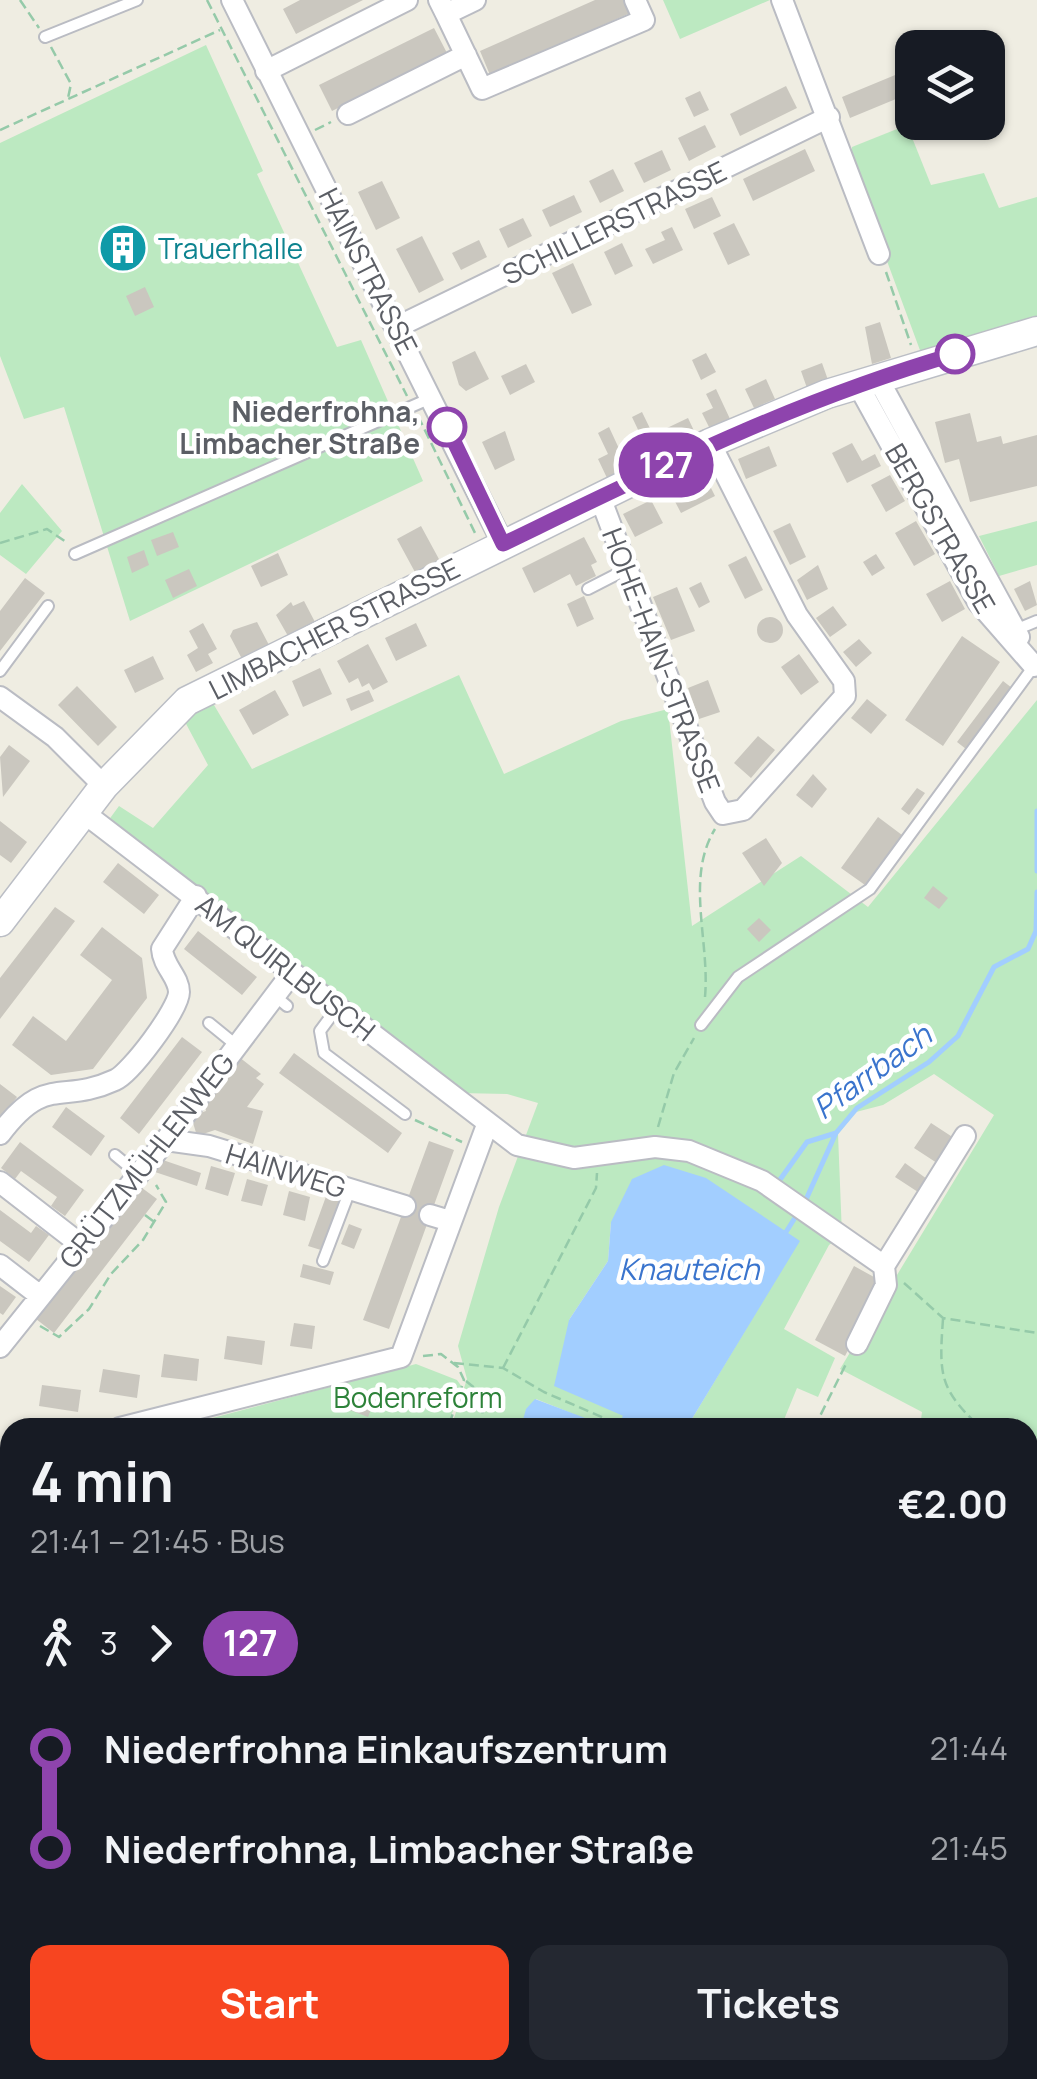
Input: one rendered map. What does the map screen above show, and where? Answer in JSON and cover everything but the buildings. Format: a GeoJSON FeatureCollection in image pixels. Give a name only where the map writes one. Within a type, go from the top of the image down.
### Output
{"type":"FeatureCollection","features":[{"type":"Feature","properties":{"kind":"street","name":"HAINSTRASSE"},"geometry":{"type":"LineString","coordinates":[[232,0],[399,326],[422,402],[494,548]]}},
{"type":"Feature","properties":{"kind":"street"},"geometry":{"type":"LineString","coordinates":[[266,71],[406,0]]}},
{"type":"Feature","properties":{"kind":"street"},"geometry":{"type":"LineString","coordinates":[[475,0],[442,7],[482,89],[644,20],[635,0]]}},
{"type":"Feature","properties":{"kind":"street"},"geometry":{"type":"LineString","coordinates":[[782,0],[880,254]]}},
{"type":"Feature","properties":{"kind":"street"},"geometry":{"type":"LineString","coordinates":[[348,114],[466,55]]}},
{"type":"Feature","properties":{"kind":"street","name":"SCHILLERSTRASSE"},"geometry":{"type":"LineString","coordinates":[[399,326],[829,117]]}},
{"type":"Feature","properties":{"kind":"street","name":"LIMBACHER STRASSE"},"geometry":{"type":"LineString","coordinates":[[0,922],[104,786],[187,702],[710,443],[867,380],[1037,331]]}},
{"type":"Feature","properties":{"kind":"street","name":"BERGSTRASSE"},"geometry":{"type":"LineString","coordinates":[[867,380],[1036,668]]}},
{"type":"Feature","properties":{"kind":"street","name":"BERGSTRASSE"},"geometry":{"type":"LineString","coordinates":[[867,380],[978,602],[1036,668]]}},
{"type":"Feature","properties":{"kind":"street"},"geometry":{"type":"LineString","coordinates":[[710,443],[797,615],[844,681],[844,696],[798,752],[743,810],[727,815]]}},
{"type":"Feature","properties":{"kind":"street","name":"HOHE-HAIN-STRASSE"},"geometry":{"type":"LineString","coordinates":[[600,497],[714,802],[727,815]]}},
{"type":"Feature","properties":{"kind":"street"},"geometry":{"type":"LineString","coordinates":[[0,697],[55,737],[104,786]]}},
{"type":"Feature","properties":{"kind":"street","name":"AM QUIRLBUSCH"},"geometry":{"type":"LineString","coordinates":[[83,812],[517,1145],[545,1155],[599,1157],[655,1147]]}},
{"type":"Feature","properties":{"kind":"street"},"geometry":{"type":"LineString","coordinates":[[0,1134],[20,1108],[36,1097],[122,1078],[174,1011],[179,990],[162,949],[196,896]]}},
{"type":"Feature","properties":{"kind":"street","name":"GRÜTZMÜHLENWEG"},"geometry":{"type":"LineString","coordinates":[[0,1347],[281,1001],[292,973]]}},
{"type":"Feature","properties":{"kind":"street"},"geometry":{"type":"LineString","coordinates":[[160,1418],[402,1357],[440,1218],[487,1125]]}},
{"type":"Feature","properties":{"kind":"street"},"geometry":{"type":"LineString","coordinates":[[856,1344],[886,1285],[884,1266],[965,1136]]}},
{"type":"Feature","properties":{"kind":"street","name":"HAINWEG"},"geometry":{"type":"LineString","coordinates":[[166,1140],[209,1146],[405,1206]]}},
{"type":"Feature","properties":{"kind":"street"},"geometry":{"type":"LineString","coordinates":[[655,1147],[689,1151],[762,1181],[884,1266]]}},
{"type":"Feature","properties":{"kind":"street"},"geometry":{"type":"LineString","coordinates":[[0,1182],[80,1244]]}},
{"type":"Feature","properties":{"kind":"street"},"geometry":{"type":"LineString","coordinates":[[0,1264],[39,1295]]}},
{"type":"Feature","properties":{"kind":"lane"},"geometry":{"type":"LineString","coordinates":[[45,37],[137,0]]}},
{"type":"Feature","properties":{"kind":"lane"},"geometry":{"type":"LineString","coordinates":[[75,554],[422,402]]}},
{"type":"Feature","properties":{"kind":"lane"},"geometry":{"type":"LineString","coordinates":[[588,589],[628,568]]}},
{"type":"Feature","properties":{"kind":"lane"},"geometry":{"type":"LineString","coordinates":[[0,671],[48,606]]}},
{"type":"Feature","properties":{"kind":"lane"},"geometry":{"type":"LineString","coordinates":[[1015,630],[1037,621]]}},
{"type":"Feature","properties":{"kind":"lane"},"geometry":{"type":"LineString","coordinates":[[701,1025],[738,977],[870,890],[1036,668]]}},
{"type":"Feature","properties":{"kind":"lane"},"geometry":{"type":"LineString","coordinates":[[338,1007],[318,1036],[324,1053],[405,1114]]}},
{"type":"Feature","properties":{"kind":"lane"},"geometry":{"type":"LineString","coordinates":[[209,1023],[249,1038]]}},
{"type":"Feature","properties":{"kind":"lane"},"geometry":{"type":"LineString","coordinates":[[114,1155],[138,1173]]}},
{"type":"Feature","properties":{"kind":"lane"},"geometry":{"type":"LineString","coordinates":[[323,1262],[350,1189]]}},
{"type":"Feature","properties":{"kind":"path"},"geometry":{"type":"LineString","coordinates":[[20,0],[72,84],[68,98]]}},
{"type":"Feature","properties":{"kind":"path"},"geometry":{"type":"LineString","coordinates":[[207,0],[422,402],[494,548]]}},
{"type":"Feature","properties":{"kind":"path"},"geometry":{"type":"LineString","coordinates":[[0,130],[222,29],[246,30]]}},
{"type":"Feature","properties":{"kind":"path"},"geometry":{"type":"LineString","coordinates":[[300,137],[348,114]]}},
{"type":"Feature","properties":{"kind":"path"},"geometry":{"type":"LineString","coordinates":[[880,254],[918,365]]}},
{"type":"Feature","properties":{"kind":"path"},"geometry":{"type":"LineString","coordinates":[[0,543],[47,529],[62,536],[70,556],[75,554]]}},
{"type":"Feature","properties":{"kind":"path"},"geometry":{"type":"LineString","coordinates":[[655,1147],[674,1073],[701,1025],[706,943],[699,871],[704,847],[727,815]]}},
{"type":"Feature","properties":{"kind":"path"},"geometry":{"type":"LineString","coordinates":[[405,1114],[478,1149]]}},
{"type":"Feature","properties":{"kind":"path"},"geometry":{"type":"LineString","coordinates":[[504,1368],[596,1188],[599,1157]]}},
{"type":"Feature","properties":{"kind":"path"},"geometry":{"type":"LineString","coordinates":[[25,1314],[56,1337],[76,1320],[127,1254],[143,1240],[166,1195],[138,1173]]}},
{"type":"Feature","properties":{"kind":"path"},"geometry":{"type":"LineString","coordinates":[[145,1215],[154,1222]]}},
{"type":"Feature","properties":{"kind":"path"},"geometry":{"type":"LineString","coordinates":[[120,1248],[127,1254]]}},
{"type":"Feature","properties":{"kind":"path"},"geometry":{"type":"LineString","coordinates":[[107,1265],[114,1270]]}},
{"type":"Feature","properties":{"kind":"path"},"geometry":{"type":"LineString","coordinates":[[884,1266],[944,1318],[1037,1333]]}},
{"type":"Feature","properties":{"kind":"path"},"geometry":{"type":"LineString","coordinates":[[94,1282],[101,1287]]}},
{"type":"Feature","properties":{"kind":"path"},"geometry":{"type":"LineString","coordinates":[[68,1315],[76,1320]]}},
{"type":"Feature","properties":{"kind":"path"},"geometry":{"type":"LineString","coordinates":[[944,1318],[940,1369],[952,1401],[970,1418]]}},
{"type":"Feature","properties":{"kind":"path"},"geometry":{"type":"LineString","coordinates":[[819,1418],[856,1344]]}},
{"type":"Feature","properties":{"kind":"path"},"geometry":{"type":"LineString","coordinates":[[402,1357],[442,1354],[482,1394],[483,1418]]}},
{"type":"Feature","properties":{"kind":"path"},"geometry":{"type":"LineString","coordinates":[[454,1364],[504,1368],[544,1392],[604,1418]]}},
{"type":"Feature","properties":{"kind":"path"},"geometry":{"type":"LineString","coordinates":[[451,1418],[464,1380]]}},
{"type":"Feature","properties":{"kind":"green space"},"geometry":{"type":"Polygon","coordinates":[[[663,0],[770,0],[680,39],[663,0]]]}},
{"type":"Feature","properties":{"kind":"green space"},"geometry":{"type":"Polygon","coordinates":[[[206,45],[263,171],[257,174],[337,347],[361,340],[423,481],[130,621],[64,407],[24,419],[0,356],[0,143],[206,45]]]}},
{"type":"Feature","properties":{"kind":"green space"},"geometry":{"type":"Polygon","coordinates":[[[895,130],[895,140],[913,140],[931,185],[984,173],[999,208],[1037,197],[1037,320],[1011,323],[921,353],[850,161],[852,147],[895,130]]]}},
{"type":"Feature","properties":{"kind":"green space"},"geometry":{"type":"Polygon","coordinates":[[[22,484],[62,531],[26,574],[0,555],[0,513],[22,484]]]}},
{"type":"Feature","properties":{"kind":"green space"},"geometry":{"type":"Polygon","coordinates":[[[1037,521],[1037,565],[999,576],[979,536],[1037,521]]]}},
{"type":"Feature","properties":{"kind":"green space"},"geometry":{"type":"Polygon","coordinates":[[[459,675],[504,774],[621,721],[668,709],[692,926],[801,856],[868,907],[1037,700],[1037,1418],[921,1418],[922,1412],[840,1369],[994,1115],[934,1074],[883,1105],[856,1112],[838,1134],[842,1235],[829,1245],[784,1329],[835,1358],[818,1397],[797,1388],[785,1418],[692,1418],[799,1241],[611,1222],[608,1261],[569,1320],[642,1418],[584,1418],[536,1399],[526,1418],[454,1418],[467,1379],[458,1346],[499,1207],[538,1103],[507,1094],[459,1093],[108,821],[119,806],[153,828],[208,765],[184,720],[211,700],[252,769],[459,675]]]}},
{"type":"Feature","properties":{"kind":"green space","name":"Bodenreform"},"geometry":{"type":"Polygon","coordinates":[[[416,1364],[457,1380],[462,1387],[450,1418],[213,1418],[416,1364]]]}},
{"type":"Feature","properties":{"kind":"water","name":"Knauteich"},"geometry":{"type":"Polygon","coordinates":[[[664,1165],[706,1178],[800,1241],[692,1418],[628,1418],[554,1386],[569,1320],[608,1261],[611,1222],[632,1179],[664,1165]]]}},
{"type":"Feature","properties":{"kind":"water"},"geometry":{"type":"Polygon","coordinates":[[[535,1399],[585,1418],[524,1418],[535,1399]]]}},
{"type":"Feature","properties":{"kind":"waterway","name":"Pfarrbach"},"geometry":{"type":"LineString","coordinates":[[1037,811],[1037,871]]}},
{"type":"Feature","properties":{"kind":"waterway","name":"Pfarrbach"},"geometry":{"type":"LineString","coordinates":[[779,1181],[807,1142],[836,1133],[857,1108],[929,1062],[958,1036],[994,967],[1028,949],[1036,931],[1037,892]]}},
{"type":"Feature","properties":{"kind":"waterway"},"geometry":{"type":"LineString","coordinates":[[804,1204],[836,1133]]}},
{"type":"Feature","properties":{"kind":"waterway"},"geometry":{"type":"LineString","coordinates":[[786,1232],[798,1213]]}},
{"type":"Feature","properties":{"kind":"bus line","name":"127"},"geometry":{"type":"LineString","coordinates":[[447,427],[503,544],[710,443],[827,394],[955,354]]}},
{"type":"Feature","properties":{"kind":"place","name":"Trauerhalle"},"geometry":{"type":"Point","coordinates":[123,248]}},
{"type":"Feature","properties":{"kind":"place","name":"Niederfrohna, Limbacher Straße"},"geometry":{"type":"Point","coordinates":[447,427]}}]}
